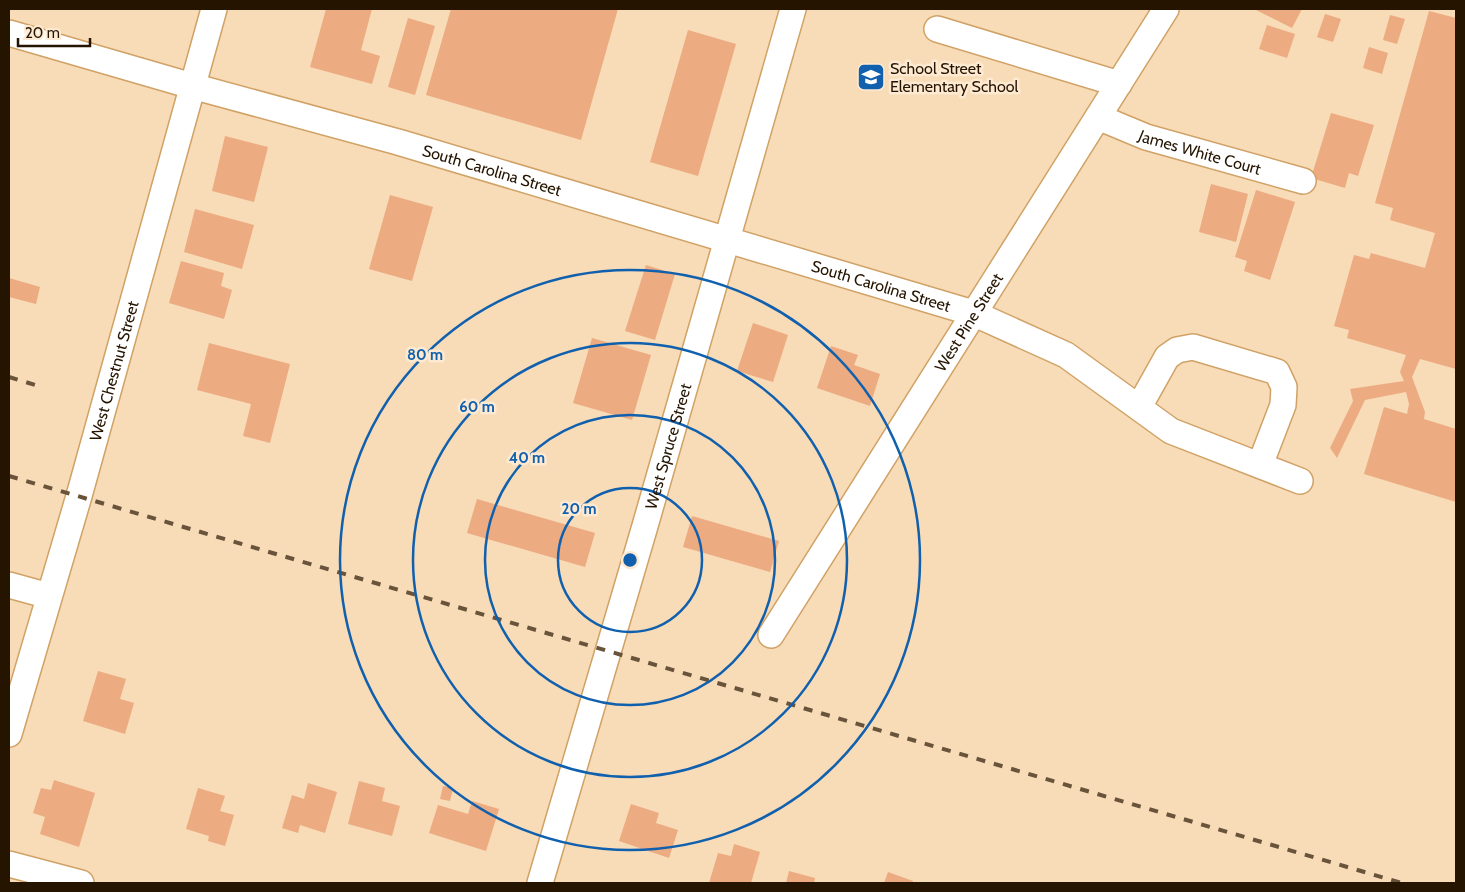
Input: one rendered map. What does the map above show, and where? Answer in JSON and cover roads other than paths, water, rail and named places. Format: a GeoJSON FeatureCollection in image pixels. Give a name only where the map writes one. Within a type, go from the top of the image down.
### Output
{"type":"FeatureCollection","features":[{"type":"Feature","properties":{"kind":"street","name":"West Chestnut Street"},"geometry":{"type":"LineString","coordinates":[[9,734],[48,596],[79,496],[214,9]]}},
{"type":"Feature","properties":{"kind":"street","name":"West Spruce Street"},"geometry":{"type":"LineString","coordinates":[[540,883],[645,526],[793,9]]}},
{"type":"Feature","properties":{"kind":"street","name":"West Pine Street"},"geometry":{"type":"LineString","coordinates":[[771,634],[1166,9]]}},
{"type":"Feature","properties":{"kind":"street"},"geometry":{"type":"LineString","coordinates":[[937,29],[1118,84]]}},
{"type":"Feature","properties":{"kind":"street","name":"South Carolina Street"},"geometry":{"type":"LineString","coordinates":[[9,33],[192,86],[398,142],[974,313],[1066,355],[1171,431],[1300,481]]}},
{"type":"Feature","properties":{"kind":"street","name":"James White Court"},"geometry":{"type":"LineString","coordinates":[[1098,117],[1146,137],[1303,181]]}},
{"type":"Feature","properties":{"kind":"street"},"geometry":{"type":"LineString","coordinates":[[1139,407],[1167,357],[1177,350],[1194,347],[1277,372],[1284,387],[1283,405],[1260,466]]}},
{"type":"Feature","properties":{"kind":"street"},"geometry":{"type":"LineString","coordinates":[[9,585],[48,596]]}},
{"type":"Feature","properties":{"kind":"street"},"geometry":{"type":"LineString","coordinates":[[9,864],[81,883]]}},
{"type":"Feature","properties":{"kind":"railway"},"geometry":{"type":"LineString","coordinates":[[9,377],[42,387]]}},
{"type":"Feature","properties":{"kind":"railway"},"geometry":{"type":"LineString","coordinates":[[9,476],[1402,883]]}},
{"type":"Feature","properties":{"kind":"place","name":"School Street Elementary School"},"geometry":{"type":"Point","coordinates":[871,77]}}]}
